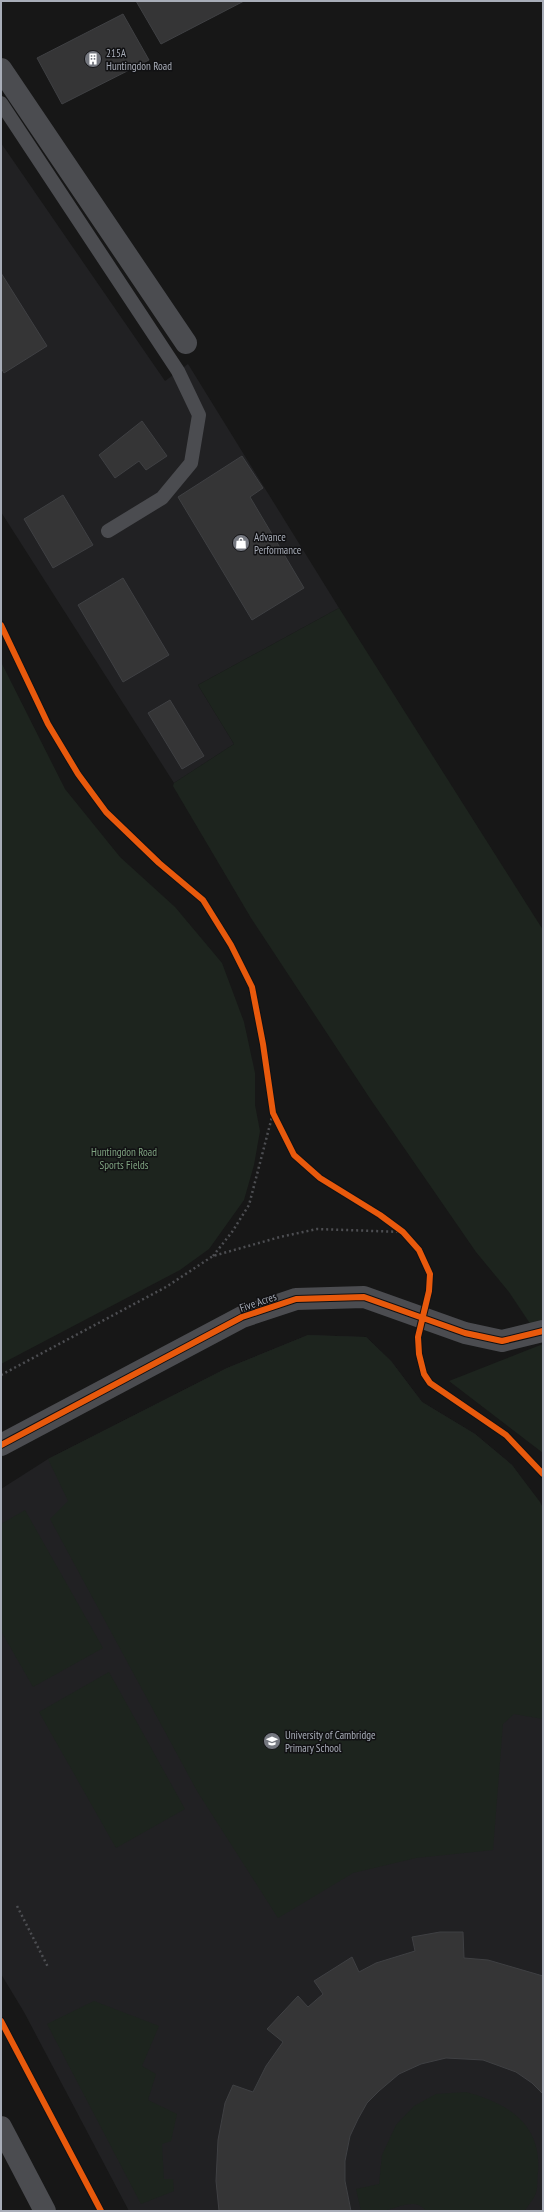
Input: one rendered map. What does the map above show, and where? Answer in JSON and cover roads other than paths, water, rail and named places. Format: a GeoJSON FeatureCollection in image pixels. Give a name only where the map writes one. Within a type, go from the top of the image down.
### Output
{"type":"FeatureCollection","features":[{"type":"Feature","properties":{"kind":"street"},"geometry":{"type":"LineString","coordinates":[[1,69],[186,343]]}},
{"type":"Feature","properties":{"kind":"street","name":"Five Acres"},"geometry":{"type":"LineString","coordinates":[[1,1445],[242,1317],[296,1299],[364,1297],[465,1333],[502,1342],[543,1331]]}},
{"type":"Feature","properties":{"kind":"street"},"geometry":{"type":"LineString","coordinates":[[1,2127],[45,2211]]}},
{"type":"Feature","properties":{"kind":"lane"},"geometry":{"type":"LineString","coordinates":[[1,103],[178,371],[199,415],[191,463],[162,498],[108,531]]}},
{"type":"Feature","properties":{"kind":"place","name":"215A Huntingdon Road"},"geometry":{"type":"Point","coordinates":[93,59]}},
{"type":"Feature","properties":{"kind":"place","name":"Advance Performance"},"geometry":{"type":"Point","coordinates":[241,543]}},
{"type":"Feature","properties":{"kind":"place","name":"University of Cambridge Primary School"},"geometry":{"type":"Point","coordinates":[272,1741]}},
{"type":"Feature","properties":{"kind":"park label","name":"Huntingdon Road Sports Fields"},"geometry":{"type":"Point","coordinates":[124,1158]}}]}
